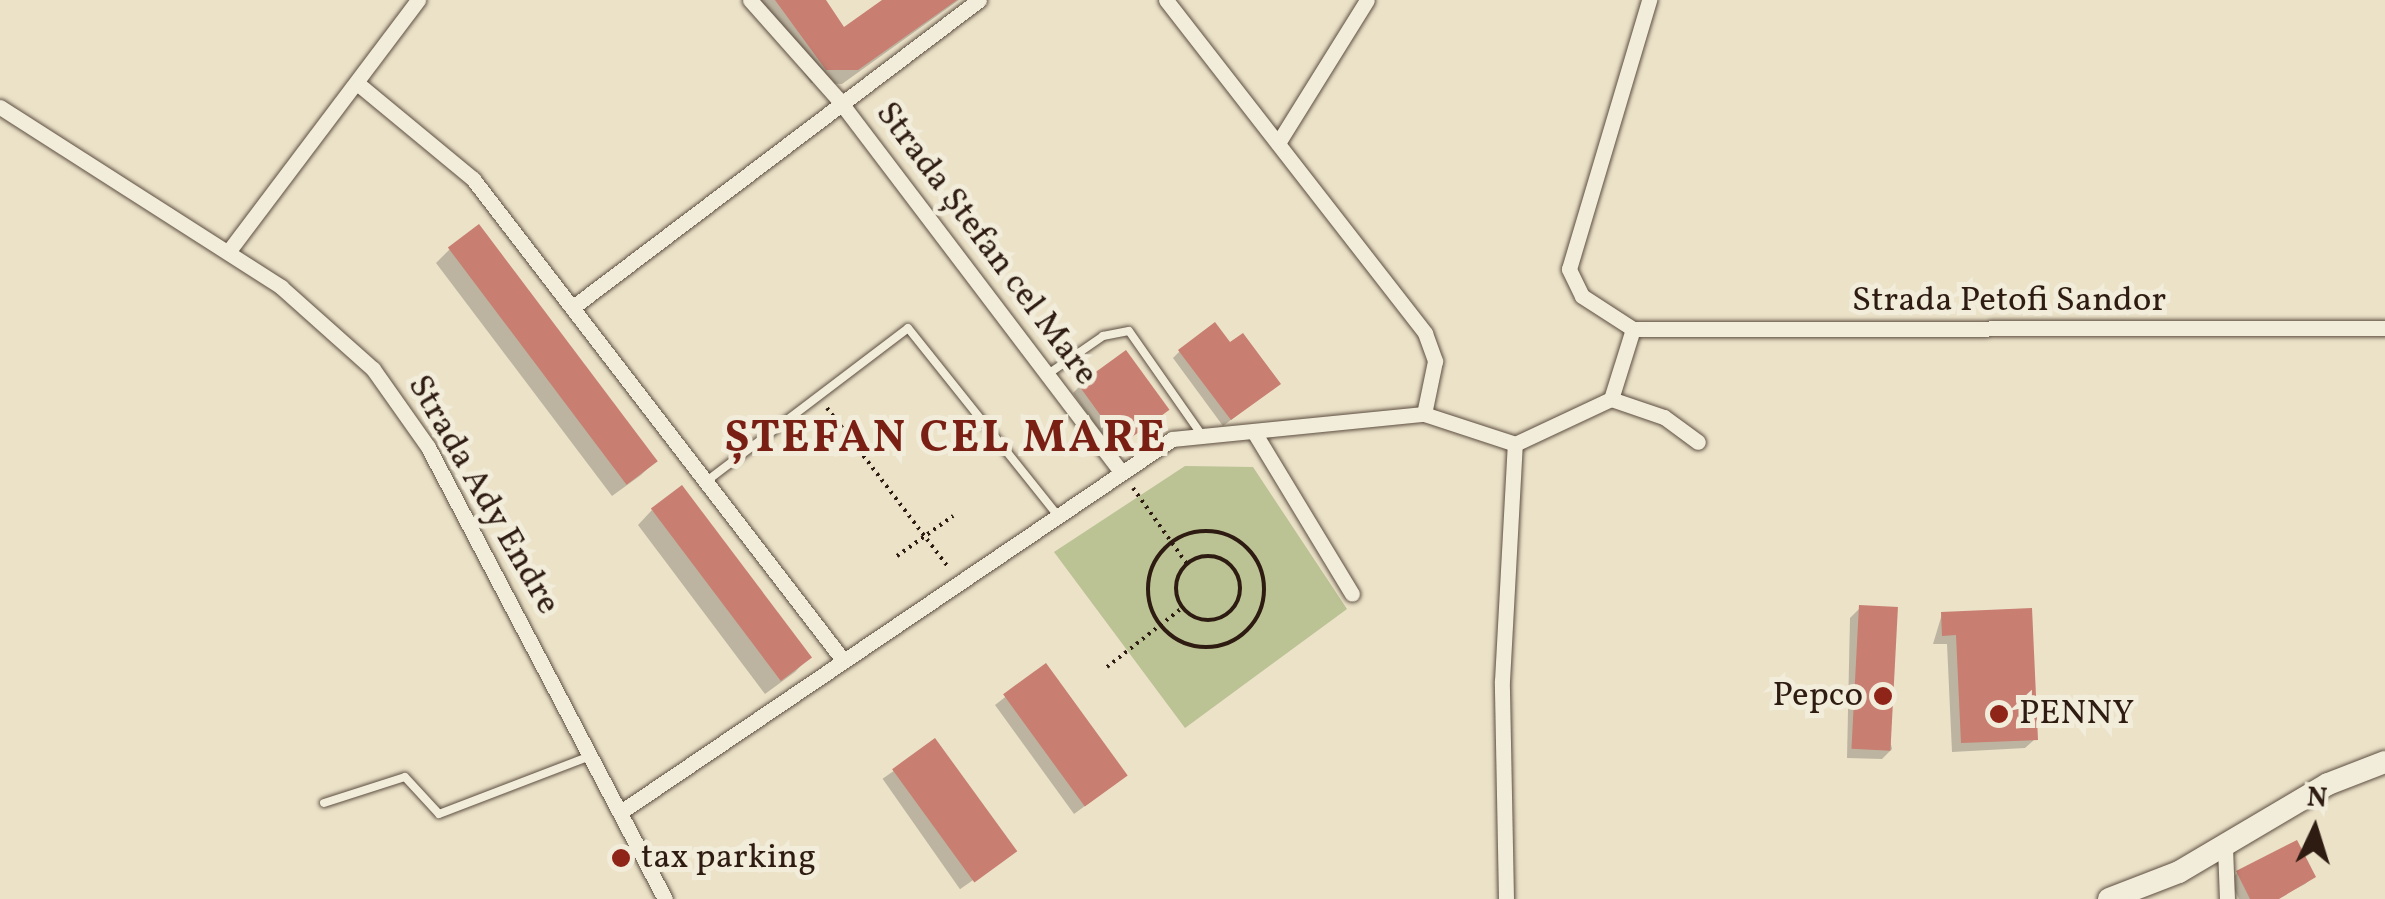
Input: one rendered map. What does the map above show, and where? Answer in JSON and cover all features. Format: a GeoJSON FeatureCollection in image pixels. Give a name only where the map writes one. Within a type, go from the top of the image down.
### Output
{"type":"FeatureCollection","features":[{"type":"Feature","properties":{"kind":"main road"},"geometry":{"type":"LineString","coordinates":[[2109,899],[2225,847],[2328,784],[2385,762]]}},
{"type":"Feature","properties":{"kind":"street"},"geometry":{"type":"LineString","coordinates":[[228,252],[418,0]]}},
{"type":"Feature","properties":{"kind":"street","name":"Strada Ștefan cel Mare"},"geometry":{"type":"LineString","coordinates":[[750,0],[838,100],[1121,472]]}},
{"type":"Feature","properties":{"kind":"street","name":"Strada Ștefan cel Mare"},"geometry":{"type":"LineString","coordinates":[[573,307],[838,100],[979,0]]}},
{"type":"Feature","properties":{"kind":"street"},"geometry":{"type":"LineString","coordinates":[[1166,0],[1425,333],[1436,360],[1424,414]]}},
{"type":"Feature","properties":{"kind":"street"},"geometry":{"type":"LineString","coordinates":[[1278,142],[1367,0]]}},
{"type":"Feature","properties":{"kind":"street"},"geometry":{"type":"LineString","coordinates":[[1611,399],[1633,329],[1582,296],[1569,270],[1648,0]]}},
{"type":"Feature","properties":{"kind":"street"},"geometry":{"type":"LineString","coordinates":[[357,83],[473,179],[843,660]]}},
{"type":"Feature","properties":{"kind":"street","name":"Strada Ady Endre"},"geometry":{"type":"LineString","coordinates":[[0,107],[228,252],[329,326],[402,406],[594,754],[665,899]]}},
{"type":"Feature","properties":{"kind":"street","name":"Strada Petofi Sandor"},"geometry":{"type":"LineString","coordinates":[[1633,329],[2385,328]]}},
{"type":"Feature","properties":{"kind":"street"},"geometry":{"type":"LineString","coordinates":[[622,811],[1121,472],[1200,431],[1254,432],[1424,414],[1516,444],[1611,399],[1664,417],[1698,442]]}},
{"type":"Feature","properties":{"kind":"street"},"geometry":{"type":"LineString","coordinates":[[1254,432],[1352,594]]}},
{"type":"Feature","properties":{"kind":"street"},"geometry":{"type":"LineString","coordinates":[[1506,899],[1502,681],[1516,444]]}},
{"type":"Feature","properties":{"kind":"street"},"geometry":{"type":"LineString","coordinates":[[2225,847],[2227,899]]}},
{"type":"Feature","properties":{"kind":"lane"},"geometry":{"type":"LineString","coordinates":[[708,480],[908,328],[1058,516]]}},
{"type":"Feature","properties":{"kind":"lane"},"geometry":{"type":"LineString","coordinates":[[1048,374],[1103,336],[1128,331],[1200,431]]}},
{"type":"Feature","properties":{"kind":"lane"},"geometry":{"type":"LineString","coordinates":[[324,803],[405,777],[438,814],[594,754]]}},
{"type":"Feature","properties":{"kind":"lane"},"geometry":{"type":"LineString","coordinates":[[621,858],[640,848]]}},
{"type":"Feature","properties":{"kind":"path"},"geometry":{"type":"LineString","coordinates":[[818,397],[959,582]]}},
{"type":"Feature","properties":{"kind":"path"},"geometry":{"type":"LineString","coordinates":[[1121,472],[1187,564]]}},
{"type":"Feature","properties":{"kind":"path"},"geometry":{"type":"LineString","coordinates":[[898,556],[953,516]]}},
{"type":"Feature","properties":{"kind":"path"},"geometry":{"type":"LineString","coordinates":[[1224,533],[1254,554],[1265,589],[1254,623],[1224,645],[1188,645],[1158,624],[1147,590],[1171,542],[1224,533]]}},
{"type":"Feature","properties":{"kind":"path"},"geometry":{"type":"LineString","coordinates":[[1218,558],[1234,571],[1239,592],[1230,611],[1211,620],[1182,608],[1176,590],[1187,564],[1218,558]]}},
{"type":"Feature","properties":{"kind":"path"},"geometry":{"type":"LineString","coordinates":[[1106,667],[1182,608]]}},
{"type":"Feature","properties":{"kind":"green space"},"geometry":{"type":"Polygon","coordinates":[[[1185,466],[1253,467],[1347,609],[1185,728],[1054,552],[1185,466]]]}},
{"type":"Feature","properties":{"kind":"building"},"geometry":{"type":"Polygon","coordinates":[[[775,0],[826,0],[844,27],[882,0],[957,0],[858,70],[826,70],[775,0]]]}},
{"type":"Feature","properties":{"kind":"building"},"geometry":{"type":"Polygon","coordinates":[[[479,224],[658,461],[627,485],[448,247],[479,224]]]}},
{"type":"Feature","properties":{"kind":"building"},"geometry":{"type":"Polygon","coordinates":[[[1215,322],[1230,342],[1243,333],[1281,384],[1231,420],[1178,350],[1215,322]]]}},
{"type":"Feature","properties":{"kind":"building"},"geometry":{"type":"Polygon","coordinates":[[[1126,350],[1169,410],[1122,445],[1078,385],[1126,350]]]}},
{"type":"Feature","properties":{"kind":"building"},"geometry":{"type":"Polygon","coordinates":[[[682,485],[812,658],[781,681],[651,508],[682,485]]]}},
{"type":"Feature","properties":{"kind":"building"},"geometry":{"type":"Polygon","coordinates":[[[1859,605],[1898,607],[1890,751],[1851,749],[1859,605]]]}},
{"type":"Feature","properties":{"kind":"building"},"geometry":{"type":"Polygon","coordinates":[[[2032,608],[2038,740],[1961,743],[1956,635],[1942,636],[1941,612],[2032,608]]]}},
{"type":"Feature","properties":{"kind":"building"},"geometry":{"type":"Polygon","coordinates":[[[1046,663],[1128,775],[1085,807],[1003,694],[1046,663]]]}},
{"type":"Feature","properties":{"kind":"building"},"geometry":{"type":"Polygon","coordinates":[[[935,738],[1017,851],[974,882],[892,769],[935,738]]]}},
{"type":"Feature","properties":{"kind":"building"},"geometry":{"type":"Polygon","coordinates":[[[2297,840],[2316,877],[2279,899],[2250,899],[2236,871],[2297,840]]]}},
{"type":"Feature","properties":{"kind":"place","name":"Pepco"},"geometry":{"type":"Point","coordinates":[1883,696]}},
{"type":"Feature","properties":{"kind":"place","name":"PENNY"},"geometry":{"type":"Point","coordinates":[1999,714]}},
{"type":"Feature","properties":{"kind":"place","name":"tax parking"},"geometry":{"type":"Point","coordinates":[621,858]}},
{"type":"Feature","properties":{"kind":"district","name":"ȘTEFAN CEL MARE"},"geometry":{"type":"Point","coordinates":[946,440]}}]}
